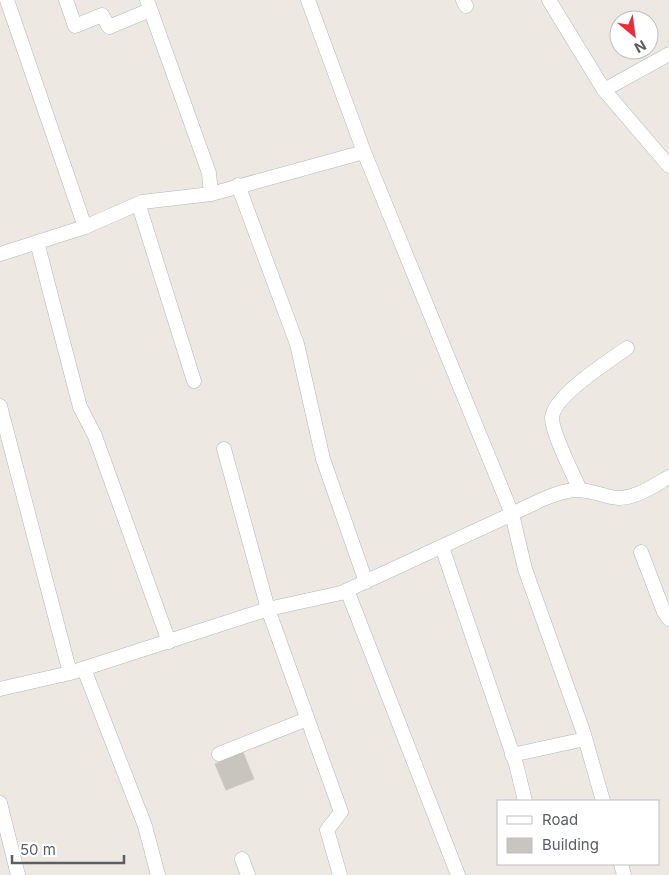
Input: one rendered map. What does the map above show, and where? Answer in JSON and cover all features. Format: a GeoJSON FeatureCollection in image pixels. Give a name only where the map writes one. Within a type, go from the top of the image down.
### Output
{"type":"FeatureCollection","features":[{"type":"Feature","properties":{"kind":"street"},"geometry":{"type":"LineString","coordinates":[[6,0],[83,221]]}},
{"type":"Feature","properties":{"kind":"street"},"geometry":{"type":"LineString","coordinates":[[66,0],[75,26],[102,14],[108,27],[149,5],[210,184]]}},
{"type":"Feature","properties":{"kind":"street"},"geometry":{"type":"LineString","coordinates":[[308,0],[364,152],[512,514],[525,569],[585,739],[603,800]]}},
{"type":"Feature","properties":{"kind":"street"},"geometry":{"type":"LineString","coordinates":[[550,0],[604,90],[669,166]]}},
{"type":"Feature","properties":{"kind":"street"},"geometry":{"type":"LineString","coordinates":[[604,90],[669,54]]}},
{"type":"Feature","properties":{"kind":"street"},"geometry":{"type":"LineString","coordinates":[[0,254],[37,242],[83,221],[142,202],[210,184],[238,185],[364,152]]}},
{"type":"Feature","properties":{"kind":"street"},"geometry":{"type":"LineString","coordinates":[[238,185],[296,344],[323,460],[366,582]]}},
{"type":"Feature","properties":{"kind":"street"},"geometry":{"type":"LineString","coordinates":[[142,202],[140,209],[194,381]]}},
{"type":"Feature","properties":{"kind":"street"},"geometry":{"type":"LineString","coordinates":[[37,242],[80,407],[95,436],[169,642]]}},
{"type":"Feature","properties":{"kind":"street"},"geometry":{"type":"LineString","coordinates":[[580,490],[554,428],[552,418],[554,409],[559,402],[592,374],[627,348]]}},
{"type":"Feature","properties":{"kind":"street"},"geometry":{"type":"LineString","coordinates":[[0,406],[77,671],[142,818],[158,875]]}},
{"type":"Feature","properties":{"kind":"street"},"geometry":{"type":"LineString","coordinates":[[224,449],[268,609],[341,812],[327,830],[340,875]]}},
{"type":"Feature","properties":{"kind":"street"},"geometry":{"type":"LineString","coordinates":[[0,689],[77,671],[268,609],[347,590],[554,495],[591,490],[611,498],[620,498],[635,494],[669,477]]}},
{"type":"Feature","properties":{"kind":"street"},"geometry":{"type":"LineString","coordinates":[[442,547],[512,755],[525,800]]}},
{"type":"Feature","properties":{"kind":"street"},"geometry":{"type":"LineString","coordinates":[[641,552],[664,612],[669,619]]}},
{"type":"Feature","properties":{"kind":"street"},"geometry":{"type":"LineString","coordinates":[[347,590],[458,875]]}},
{"type":"Feature","properties":{"kind":"street"},"geometry":{"type":"LineString","coordinates":[[219,754],[308,719]]}},
{"type":"Feature","properties":{"kind":"street"},"geometry":{"type":"LineString","coordinates":[[512,755],[585,739]]}},
{"type":"Feature","properties":{"kind":"street"},"geometry":{"type":"LineString","coordinates":[[0,802],[18,875]]}},
{"type":"Feature","properties":{"kind":"street"},"geometry":{"type":"LineString","coordinates":[[242,859],[248,875]]}},
{"type":"Feature","properties":{"kind":"building"},"geometry":{"type":"Polygon","coordinates":[[[243,752],[254,779],[226,790],[215,764],[243,752]]]}}]}
